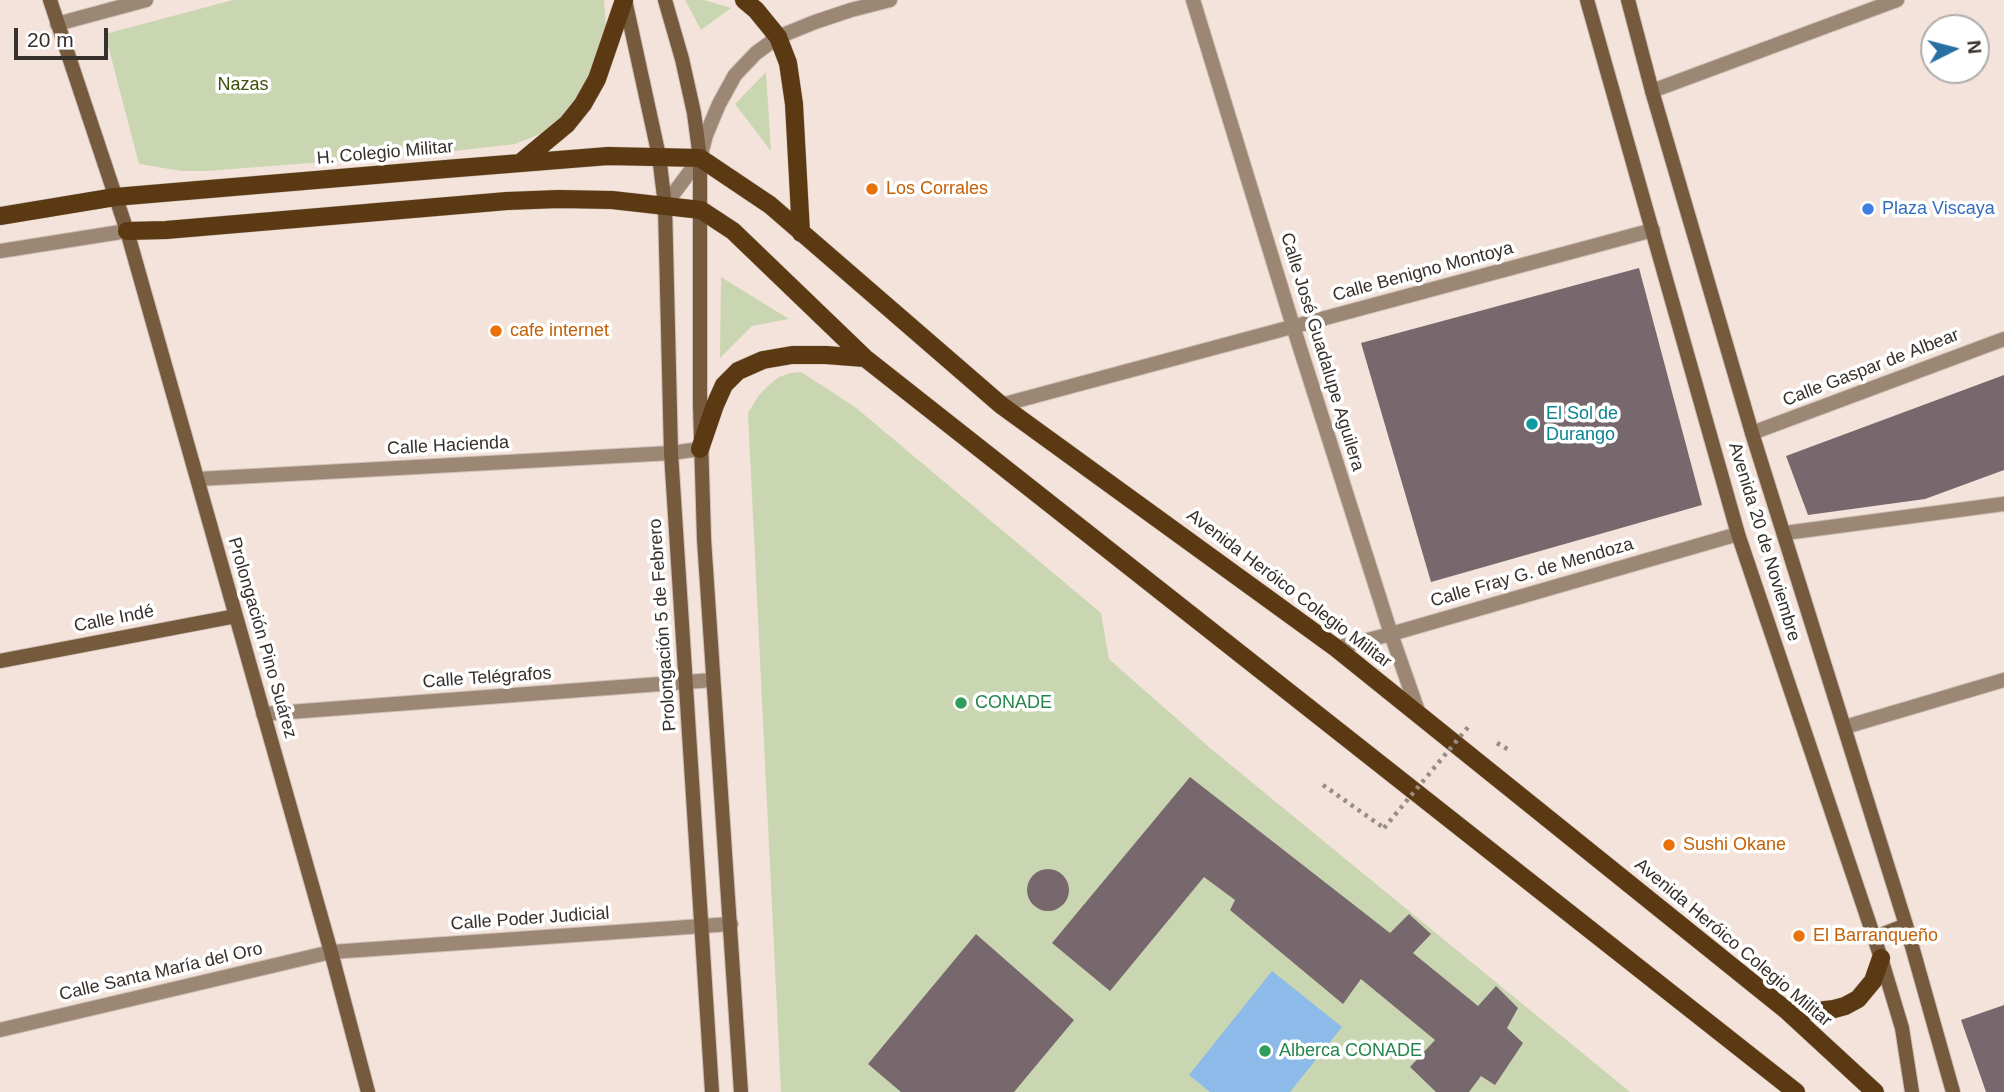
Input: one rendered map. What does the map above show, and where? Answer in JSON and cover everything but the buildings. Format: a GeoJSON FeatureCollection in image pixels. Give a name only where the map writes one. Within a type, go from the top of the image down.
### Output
{"type":"FeatureCollection","features":[{"type":"Feature","properties":{"kind":"main road","name":"Prolongación Pino Suárez"},"geometry":{"type":"LineString","coordinates":[[50,0],[127,231],[331,952],[368,1092]]}},
{"type":"Feature","properties":{"kind":"main road","name":"Prolongación 5 de Febrero"},"geometry":{"type":"LineString","coordinates":[[625,0],[659,156],[665,205],[671,453],[712,1092]]}},
{"type":"Feature","properties":{"kind":"main road"},"geometry":{"type":"LineString","coordinates":[[520,163],[567,124],[583,104],[597,79],[625,0]]}},
{"type":"Feature","properties":{"kind":"main road"},"geometry":{"type":"LineString","coordinates":[[665,0],[694,113],[700,158],[701,449],[713,680],[741,1092]]}},
{"type":"Feature","properties":{"kind":"main road"},"geometry":{"type":"LineString","coordinates":[[744,0],[778,37],[788,63],[794,104],[801,233]]}},
{"type":"Feature","properties":{"kind":"main road","name":"Avenida 20 de Noviembre"},"geometry":{"type":"LineString","coordinates":[[1587,0],[1738,534],[1881,958],[1902,1028],[1912,1092]]}},
{"type":"Feature","properties":{"kind":"main road","name":"Avenida 20 de Noviembre"},"geometry":{"type":"LineString","coordinates":[[1628,0],[1651,91],[1752,433],[1906,925],[1953,1092]]}},
{"type":"Feature","properties":{"kind":"main road","name":"H. Colegio Militar"},"geometry":{"type":"LineString","coordinates":[[0,216],[115,197],[608,156],[659,156]]}},
{"type":"Feature","properties":{"kind":"main road"},"geometry":{"type":"LineString","coordinates":[[659,156],[700,158]]}},
{"type":"Feature","properties":{"kind":"main road","name":"Avenida Heróico Colegio Militar"},"geometry":{"type":"LineString","coordinates":[[700,158],[770,205],[1001,405],[1336,648],[1786,1010],[1875,1092]]}},
{"type":"Feature","properties":{"kind":"main road"},"geometry":{"type":"LineString","coordinates":[[127,231],[559,199],[612,200],[701,210],[733,231],[865,358],[1796,1092]]}},
{"type":"Feature","properties":{"kind":"main road"},"geometry":{"type":"LineString","coordinates":[[701,449],[724,385],[738,371],[762,360],[792,355],[865,358]]}},
{"type":"Feature","properties":{"kind":"main road","name":"Calle Indé"},"geometry":{"type":"LineString","coordinates":[[0,661],[236,616]]}},
{"type":"Feature","properties":{"kind":"main road"},"geometry":{"type":"LineString","coordinates":[[1873,938],[1906,925]]}},
{"type":"Feature","properties":{"kind":"main road"},"geometry":{"type":"LineString","coordinates":[[1786,1010],[1834,1009],[1858,999],[1873,981],[1881,958]]}},
{"type":"Feature","properties":{"kind":"street"},"geometry":{"type":"LineString","coordinates":[[57,24],[146,0]]}},
{"type":"Feature","properties":{"kind":"street"},"geometry":{"type":"LineString","coordinates":[[665,205],[700,158],[719,103],[735,75],[756,53],[778,37],[827,18],[890,0]]}},
{"type":"Feature","properties":{"kind":"street","name":"Calle José Guadalupe Aguilera"},"geometry":{"type":"LineString","coordinates":[[1193,0],[1293,326],[1419,714]]}},
{"type":"Feature","properties":{"kind":"street"},"geometry":{"type":"LineString","coordinates":[[1651,91],[1897,0]]}},
{"type":"Feature","properties":{"kind":"street","name":"Calle Benigno Montoya"},"geometry":{"type":"LineString","coordinates":[[1001,405],[1653,230]]}},
{"type":"Feature","properties":{"kind":"street"},"geometry":{"type":"LineString","coordinates":[[0,251],[127,231]]}},
{"type":"Feature","properties":{"kind":"street","name":"Calle Gaspar de Albear"},"geometry":{"type":"LineString","coordinates":[[1752,433],[2004,339]]}},
{"type":"Feature","properties":{"kind":"street","name":"Calle Hacienda"},"geometry":{"type":"LineString","coordinates":[[198,479],[671,453],[701,449]]}},
{"type":"Feature","properties":{"kind":"street"},"geometry":{"type":"LineString","coordinates":[[1785,533],[2004,504]]}},
{"type":"Feature","properties":{"kind":"street","name":"Calle Fray G. de Mendoza"},"geometry":{"type":"LineString","coordinates":[[1336,648],[1738,534]]}},
{"type":"Feature","properties":{"kind":"street","name":"Calle Telégrafos"},"geometry":{"type":"LineString","coordinates":[[263,714],[713,680]]}},
{"type":"Feature","properties":{"kind":"street"},"geometry":{"type":"LineString","coordinates":[[1845,727],[2004,680]]}},
{"type":"Feature","properties":{"kind":"street","name":"Calle Poder Judicial"},"geometry":{"type":"LineString","coordinates":[[331,952],[730,924]]}},
{"type":"Feature","properties":{"kind":"street","name":"Calle Santa María del Oro"},"geometry":{"type":"LineString","coordinates":[[0,1030],[331,952]]}},
{"type":"Feature","properties":{"kind":"path"},"geometry":{"type":"LineString","coordinates":[[1323,785],[1384,828],[1469,726]]}},
{"type":"Feature","properties":{"kind":"green space","name":"Nazas"},"geometry":{"type":"Polygon","coordinates":[[[233,0],[604,0],[606,28],[600,58],[577,105],[547,131],[515,144],[428,154],[206,171],[182,171],[139,164],[105,34],[233,0]]]}},
{"type":"Feature","properties":{"kind":"green space"},"geometry":{"type":"Polygon","coordinates":[[[685,0],[704,0],[731,8],[701,30],[685,0]]]}},
{"type":"Feature","properties":{"kind":"green space"},"geometry":{"type":"Polygon","coordinates":[[[766,72],[771,151],[735,104],[766,72]]]}},
{"type":"Feature","properties":{"kind":"green space"},"geometry":{"type":"Polygon","coordinates":[[[721,277],[789,319],[752,326],[720,358],[721,277]]]}},
{"type":"Feature","properties":{"kind":"green space","name":"CONADE"},"geometry":{"type":"Polygon","coordinates":[[[801,372],[855,407],[1101,613],[1109,659],[1210,748],[1630,1092],[781,1092],[748,413],[759,395],[779,377],[801,372]]]}},
{"type":"Feature","properties":{"kind":"water","name":"Alberca CONADE"},"geometry":{"type":"Polygon","coordinates":[[[1272,971],[1342,1027],[1290,1092],[1210,1092],[1189,1075],[1272,971]]]}},
{"type":"Feature","properties":{"kind":"place","name":"Los Corrales"},"geometry":{"type":"Point","coordinates":[872,189]}},
{"type":"Feature","properties":{"kind":"place","name":"Plaza Viscaya"},"geometry":{"type":"Point","coordinates":[1868,209]}},
{"type":"Feature","properties":{"kind":"place","name":"cafe internet"},"geometry":{"type":"Point","coordinates":[496,331]}},
{"type":"Feature","properties":{"kind":"place","name":"El Sol de Durango"},"geometry":{"type":"Point","coordinates":[1532,424]}},
{"type":"Feature","properties":{"kind":"place","name":"CONADE"},"geometry":{"type":"Point","coordinates":[961,703]}},
{"type":"Feature","properties":{"kind":"place","name":"Sushi Okane"},"geometry":{"type":"Point","coordinates":[1669,845]}},
{"type":"Feature","properties":{"kind":"place","name":"El Barranqueño"},"geometry":{"type":"Point","coordinates":[1799,936]}},
{"type":"Feature","properties":{"kind":"place","name":"Alberca CONADE"},"geometry":{"type":"Point","coordinates":[1265,1051]}}]}
